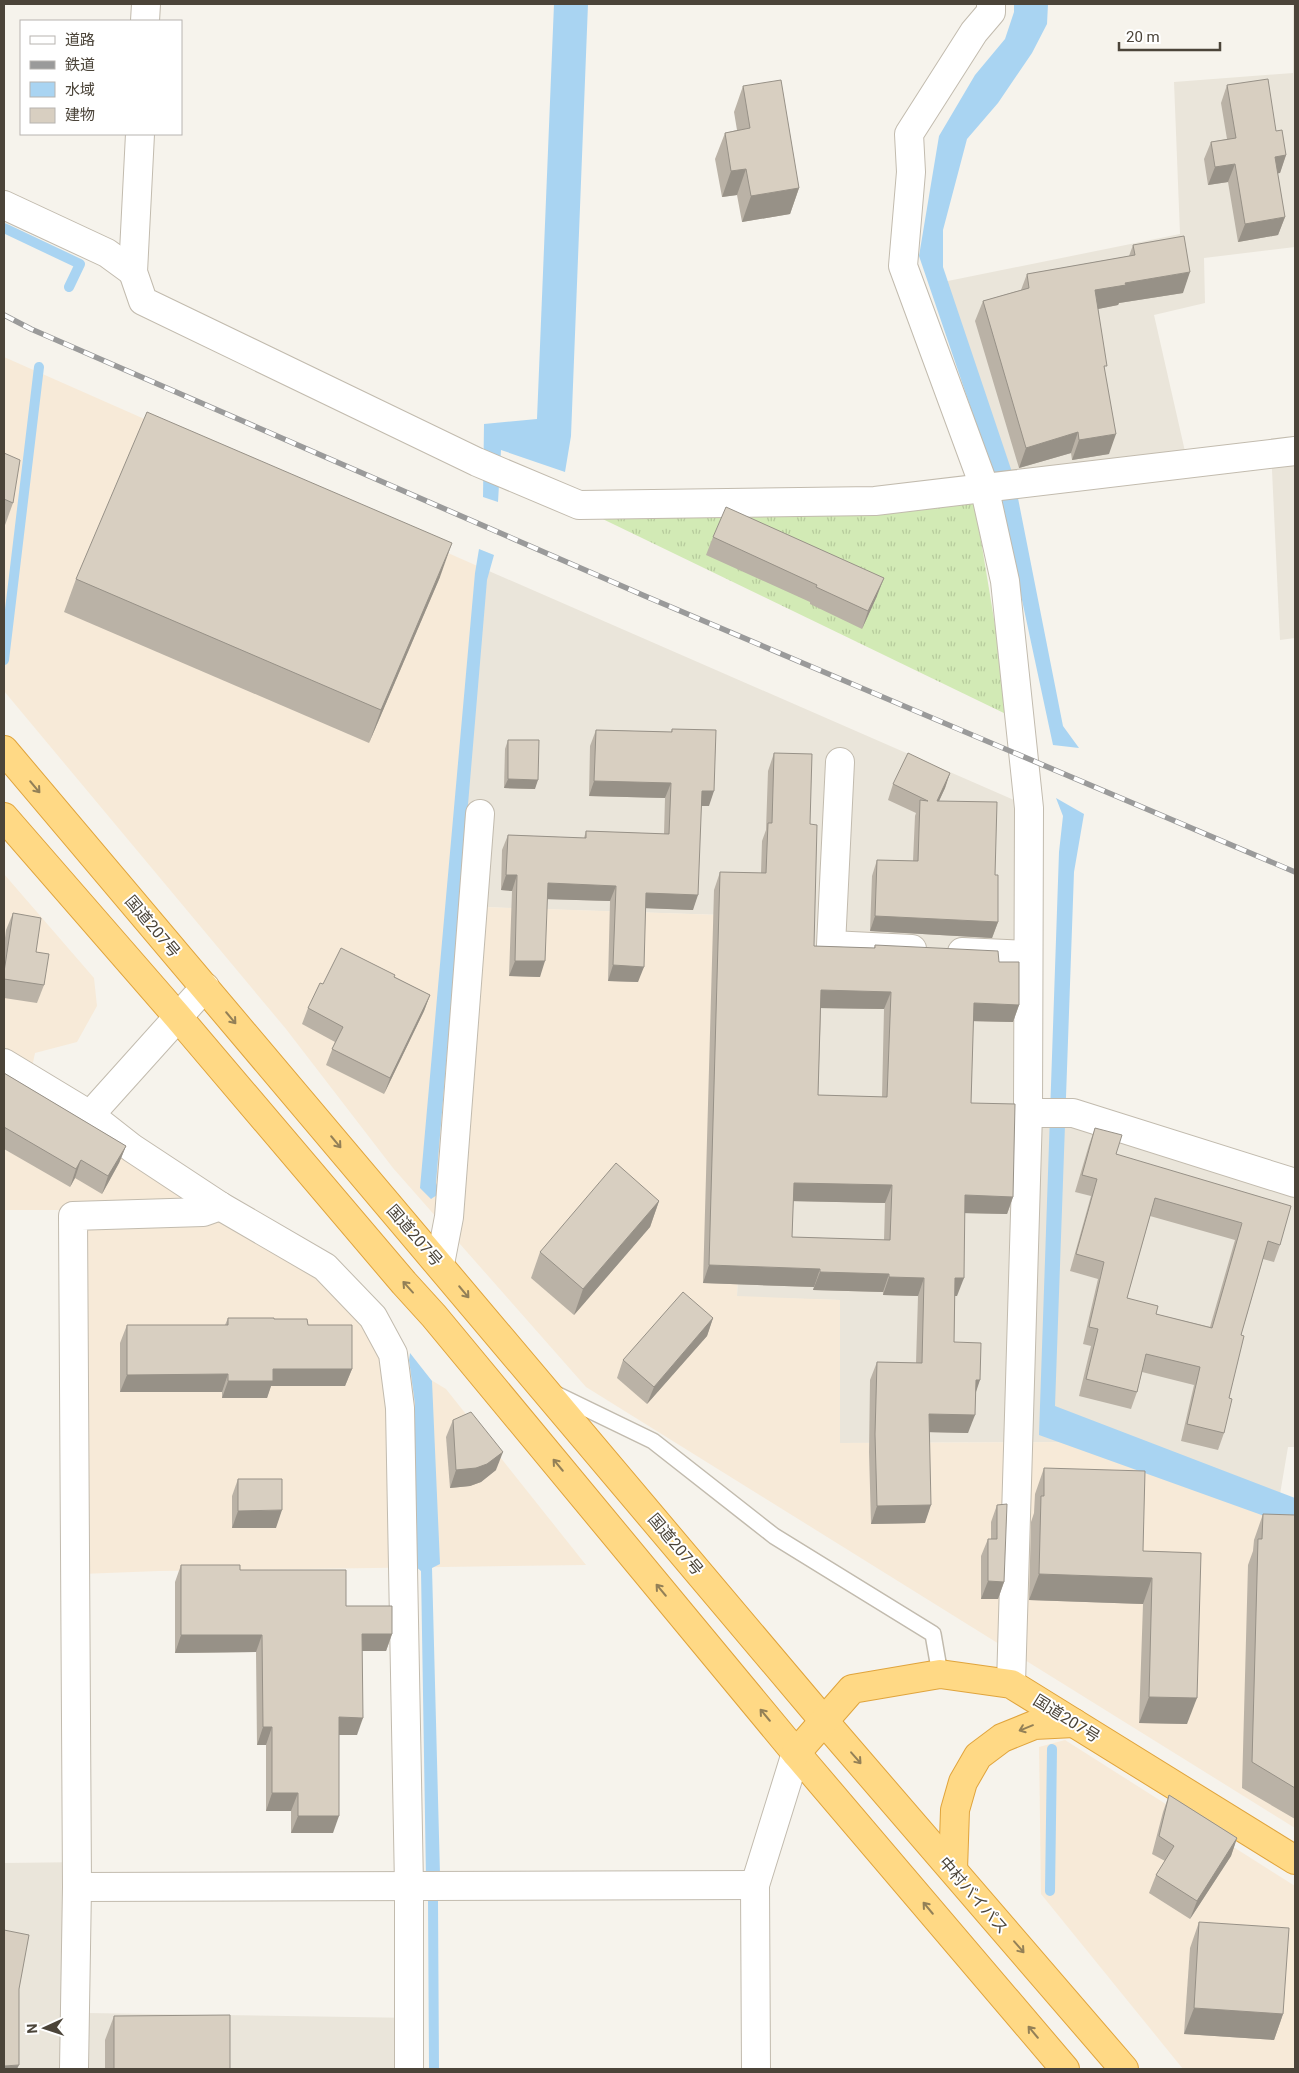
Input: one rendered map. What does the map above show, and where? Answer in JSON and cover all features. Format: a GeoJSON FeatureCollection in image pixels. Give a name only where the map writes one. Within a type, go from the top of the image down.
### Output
{"type":"FeatureCollection","features":[{"type":"Feature","properties":{"kind":"highway","name":"国道207号"},"geometry":{"type":"LineString","coordinates":[[4,750],[824,1721]]}},
{"type":"Feature","properties":{"kind":"highway"},"geometry":{"type":"LineString","coordinates":[[4,817],[178,1016],[434,1316],[796,1753],[1065,2069]]}},
{"type":"Feature","properties":{"kind":"highway","name":"国道207号"},"geometry":{"type":"LineString","coordinates":[[796,1753],[852,1688],[940,1674],[1011,1684],[1295,1860]]}},
{"type":"Feature","properties":{"kind":"highway","name":"中村バイパス"},"geometry":{"type":"LineString","coordinates":[[824,1721],[1124,2069]]}},
{"type":"Feature","properties":{"kind":"highway"},"geometry":{"type":"LineString","coordinates":[[953,1870],[953,1837],[956,1810],[963,1782],[978,1756],[1002,1738],[1034,1725],[1074,1723]]}},
{"type":"Feature","properties":{"kind":"street"},"geometry":{"type":"LineString","coordinates":[[145,20],[146,4]]}},
{"type":"Feature","properties":{"kind":"street"},"geometry":{"type":"LineString","coordinates":[[991,4],[990,12],[974,32],[909,134],[911,172],[903,266],[984,486],[1005,581],[1029,808],[1028,955],[1035,1113],[1011,1684]]}},
{"type":"Feature","properties":{"kind":"street"},"geometry":{"type":"LineString","coordinates":[[140,135],[133,272],[142,301],[477,462],[580,505],[875,501],[984,486],[1295,451]]}},
{"type":"Feature","properties":{"kind":"street"},"geometry":{"type":"LineString","coordinates":[[4,205],[107,253],[133,272]]}},
{"type":"Feature","properties":{"kind":"street"},"geometry":{"type":"LineString","coordinates":[[840,762],[831,945],[1028,955]]}},
{"type":"Feature","properties":{"kind":"street"},"geometry":{"type":"LineString","coordinates":[[440,1264],[449,1217],[480,814]]}},
{"type":"Feature","properties":{"kind":"street"},"geometry":{"type":"LineString","coordinates":[[90,1115],[205,987]]}},
{"type":"Feature","properties":{"kind":"street"},"geometry":{"type":"LineString","coordinates":[[4,1063],[90,1115],[132,1148],[220,1206],[325,1267],[373,1317],[393,1354],[400,1408],[409,1886],[409,2069]]}},
{"type":"Feature","properties":{"kind":"street"},"geometry":{"type":"LineString","coordinates":[[1035,1113],[1073,1114],[1295,1183]]}},
{"type":"Feature","properties":{"kind":"street"},"geometry":{"type":"LineString","coordinates":[[74,2069],[77,1887],[73,1216],[203,1212],[220,1206]]}},
{"type":"Feature","properties":{"kind":"street"},"geometry":{"type":"LineString","coordinates":[[756,2069],[755,1885],[796,1753]]}},
{"type":"Feature","properties":{"kind":"street"},"geometry":{"type":"LineString","coordinates":[[77,1887],[755,1885]]}},
{"type":"Feature","properties":{"kind":"lane"},"geometry":{"type":"LineString","coordinates":[[545,1390],[653,1441],[774,1536],[933,1634],[940,1674]]}},
{"type":"Feature","properties":{"kind":"shaded area"},"geometry":{"type":"Polygon","coordinates":[[[1293,4],[1295,4],[1295,247],[1204,258],[1205,303],[1154,315],[1189,469],[1004,492],[938,283],[1180,234],[1174,82],[1293,73],[1293,4]]]}},
{"type":"Feature","properties":{"kind":"shaded area"},"geometry":{"type":"Polygon","coordinates":[[[4,357],[482,568],[452,906],[751,916],[737,1296],[840,1300],[840,1443],[1094,1442],[1295,1518],[1295,1828],[586,1387],[393,1168],[286,1029],[4,691],[4,357]]]}},
{"type":"Feature","properties":{"kind":"shaded area"},"geometry":{"type":"Polygon","coordinates":[[[1295,446],[1295,638],[1280,640],[1271,449],[1295,446]]]}},
{"type":"Feature","properties":{"kind":"shaded area"},"geometry":{"type":"Polygon","coordinates":[[[482,568],[1037,810],[1036,1100],[1295,1174],[1295,1447],[1288,1447],[1277,1512],[1094,1442],[839,1443],[840,1300],[737,1297],[751,916],[451,906],[482,568]]]}},
{"type":"Feature","properties":{"kind":"shaded area"},"geometry":{"type":"Polygon","coordinates":[[[4,874],[94,978],[97,1006],[77,1042],[35,1053],[26,1096],[354,1303],[383,1351],[446,1389],[586,1565],[159,1571],[81,1574],[63,1210],[4,1210],[4,874]]]}},
{"type":"Feature","properties":{"kind":"shaded area"},"geometry":{"type":"Polygon","coordinates":[[[1065,1740],[1295,1886],[1295,2069],[1183,2069],[1041,1894],[1039,1747],[1065,1740]]]}},
{"type":"Feature","properties":{"kind":"shaded area"},"geometry":{"type":"Polygon","coordinates":[[[88,1862],[86,2013],[418,2018],[417,2069],[4,2069],[4,1863],[88,1862]]]}},
{"type":"Feature","properties":{"kind":"green space"},"geometry":{"type":"Polygon","coordinates":[[[974,498],[1010,716],[582,509],[974,498]]]}},
{"type":"Feature","properties":{"kind":"water"},"geometry":{"type":"Polygon","coordinates":[[[554,4],[588,4],[571,436],[565,472],[501,450],[498,502],[483,497],[484,424],[537,419],[554,4]]]}},
{"type":"Feature","properties":{"kind":"water"},"geometry":{"type":"Polygon","coordinates":[[[1014,4],[1048,4],[1047,24],[1032,53],[998,103],[967,139],[943,230],[943,267],[1014,478],[1063,726],[1079,748],[1053,745],[998,488],[919,256],[939,136],[975,75],[1005,39],[1014,12],[1014,4]]]}},
{"type":"Feature","properties":{"kind":"water"},"geometry":{"type":"Polygon","coordinates":[[[479,549],[494,555],[487,580],[436,1183],[440,1193],[431,1199],[420,1188],[475,573],[479,549]]]}},
{"type":"Feature","properties":{"kind":"water"},"geometry":{"type":"Polygon","coordinates":[[[1056,798],[1084,814],[1074,872],[1055,1406],[1295,1498],[1295,1527],[1039,1435],[1059,852],[1063,816],[1056,798]]]}},
{"type":"Feature","properties":{"kind":"water"},"geometry":{"type":"Polygon","coordinates":[[[410,1353],[432,1381],[440,1564],[432,1568],[440,1875],[426,1879],[421,1571],[415,1566],[415,1404],[409,1360],[410,1353]]]}},
{"type":"Feature","properties":{"kind":"building"},"geometry":{"type":"Polygon","coordinates":[[[1268,79],[1276,131],[1282,130],[1286,155],[1275,157],[1285,217],[1245,224],[1235,164],[1215,167],[1211,142],[1236,138],[1227,85],[1268,79]]]}},
{"type":"Feature","properties":{"kind":"building"},"geometry":{"type":"Polygon","coordinates":[[[781,80],[799,188],[751,196],[746,169],[731,171],[725,133],[750,128],[743,86],[781,80]]]}},
{"type":"Feature","properties":{"kind":"building"},"geometry":{"type":"Polygon","coordinates":[[[1184,236],[1190,272],[1095,290],[1107,366],[1104,366],[1116,434],[1079,440],[1078,432],[1026,448],[983,301],[1029,288],[1027,274],[1135,255],[1133,245],[1184,236]]]}},
{"type":"Feature","properties":{"kind":"building"},"geometry":{"type":"Polygon","coordinates":[[[147,412],[452,543],[381,710],[76,579],[147,412]]]}},
{"type":"Feature","properties":{"kind":"building"},"geometry":{"type":"Polygon","coordinates":[[[4,453],[20,460],[13,503],[4,499],[4,453]]]}},
{"type":"Feature","properties":{"kind":"building"},"geometry":{"type":"Polygon","coordinates":[[[726,507],[884,578],[868,611],[713,537],[726,507]]]}},
{"type":"Feature","properties":{"kind":"building"},"geometry":{"type":"Polygon","coordinates":[[[672,729],[716,730],[714,791],[702,791],[698,895],[646,893],[644,967],[613,965],[616,886],[548,883],[545,961],[515,961],[517,875],[506,875],[508,835],[586,838],[586,831],[669,834],[671,783],[594,781],[596,730],[672,732],[672,729]]]}},
{"type":"Feature","properties":{"kind":"building"},"geometry":{"type":"Polygon","coordinates":[[[508,740],[539,740],[538,780],[508,779],[508,740]]]}},
{"type":"Feature","properties":{"kind":"building"},"geometry":{"type":"Polygon","coordinates":[[[774,753],[812,754],[810,824],[817,825],[814,946],[875,948],[875,945],[998,951],[999,962],[1019,962],[1019,1005],[974,1003],[971,1103],[1015,1104],[1013,1197],[965,1195],[964,1278],[955,1278],[954,1342],[981,1343],[980,1380],[976,1380],[975,1415],[929,1414],[931,1505],[877,1506],[875,1434],[877,1362],[922,1363],[924,1278],[889,1277],[889,1274],[820,1272],[820,1269],[709,1265],[720,872],[766,873],[768,823],[772,823],[774,753]],[[821,990],[818,1095],[887,1097],[891,992],[821,990]],[[794,1183],[792,1237],[890,1240],[892,1185],[794,1183]]]}},
{"type":"Feature","properties":{"kind":"building"},"geometry":{"type":"Polygon","coordinates":[[[908,753],[950,773],[937,801],[997,802],[995,875],[998,875],[998,922],[875,916],[877,860],[918,861],[920,800],[928,801],[893,784],[908,753]]]}},
{"type":"Feature","properties":{"kind":"building"},"geometry":{"type":"Polygon","coordinates":[[[13,913],[41,918],[36,952],[49,954],[44,985],[4,979],[13,913]]]}},
{"type":"Feature","properties":{"kind":"building"},"geometry":{"type":"Polygon","coordinates":[[[341,948],[430,995],[390,1078],[332,1049],[343,1027],[308,1008],[320,983],[323,984],[341,948]]]}},
{"type":"Feature","properties":{"kind":"building"},"geometry":{"type":"Polygon","coordinates":[[[4,1073],[126,1146],[108,1176],[81,1160],[76,1169],[4,1127],[4,1073]]]}},
{"type":"Feature","properties":{"kind":"building"},"geometry":{"type":"Polygon","coordinates":[[[1095,1128],[1122,1135],[1116,1154],[1291,1206],[1280,1245],[1268,1241],[1241,1335],[1244,1336],[1229,1398],[1232,1399],[1224,1433],[1187,1424],[1200,1367],[1146,1354],[1137,1392],[1086,1379],[1098,1329],[1089,1327],[1104,1262],[1076,1254],[1097,1179],[1082,1175],[1095,1128]],[[1155,1198],[1127,1298],[1158,1306],[1156,1314],[1212,1328],[1242,1223],[1155,1198]]]}},
{"type":"Feature","properties":{"kind":"building"},"geometry":{"type":"Polygon","coordinates":[[[616,1163],[659,1201],[583,1289],[540,1252],[616,1163]]]}},
{"type":"Feature","properties":{"kind":"building"},"geometry":{"type":"Polygon","coordinates":[[[683,1292],[713,1318],[654,1387],[623,1360],[683,1292]]]}},
{"type":"Feature","properties":{"kind":"building"},"geometry":{"type":"Polygon","coordinates":[[[228,1318],[307,1319],[308,1325],[352,1325],[352,1369],[273,1369],[273,1381],[228,1381],[228,1374],[127,1375],[127,1325],[228,1325],[228,1318]]]}},
{"type":"Feature","properties":{"kind":"building"},"geometry":{"type":"Polygon","coordinates":[[[471,1412],[503,1452],[487,1464],[476,1468],[456,1470],[453,1420],[471,1412]]]}},
{"type":"Feature","properties":{"kind":"building"},"geometry":{"type":"Polygon","coordinates":[[[1044,1468],[1145,1471],[1143,1551],[1201,1553],[1197,1698],[1149,1697],[1152,1578],[1039,1574],[1041,1496],[1044,1496],[1044,1468]]]}},
{"type":"Feature","properties":{"kind":"building"},"geometry":{"type":"Polygon","coordinates":[[[238,1479],[282,1479],[282,1510],[238,1511],[238,1479]]]}},
{"type":"Feature","properties":{"kind":"building"},"geometry":{"type":"Polygon","coordinates":[[[1007,1504],[1004,1582],[988,1581],[988,1539],[997,1539],[997,1505],[1007,1504]]]}},
{"type":"Feature","properties":{"kind":"building"},"geometry":{"type":"Polygon","coordinates":[[[1263,1514],[1295,1515],[1295,1788],[1252,1762],[1258,1539],[1262,1539],[1263,1514]]]}},
{"type":"Feature","properties":{"kind":"building"},"geometry":{"type":"Polygon","coordinates":[[[181,1565],[240,1565],[240,1570],[346,1570],[346,1606],[392,1606],[392,1634],[362,1634],[363,1718],[339,1717],[339,1816],[298,1816],[298,1793],[272,1793],[272,1727],[263,1727],[262,1635],[181,1635],[181,1565]]]}},
{"type":"Feature","properties":{"kind":"building"},"geometry":{"type":"Polygon","coordinates":[[[1169,1795],[1237,1838],[1197,1901],[1156,1875],[1174,1846],[1159,1836],[1169,1795]]]}},
{"type":"Feature","properties":{"kind":"building"},"geometry":{"type":"Polygon","coordinates":[[[1199,1922],[1289,1928],[1283,2014],[1194,2008],[1199,1922]]]}},
{"type":"Feature","properties":{"kind":"building"},"geometry":{"type":"Polygon","coordinates":[[[4,1930],[29,1935],[19,1989],[19,2065],[4,2066],[4,1930]]]}},
{"type":"Feature","properties":{"kind":"building"},"geometry":{"type":"Polygon","coordinates":[[[230,2015],[230,2069],[114,2069],[114,2016],[230,2015]]]}},
{"type":"Feature","properties":{"kind":"waterway"},"geometry":{"type":"LineString","coordinates":[[4,228],[80,264],[69,287]]}},
{"type":"Feature","properties":{"kind":"waterway"},"geometry":{"type":"LineString","coordinates":[[4,660],[39,367]]}},
{"type":"Feature","properties":{"kind":"waterway"},"geometry":{"type":"LineString","coordinates":[[1050,1891],[1052,1749]]}},
{"type":"Feature","properties":{"kind":"waterway"},"geometry":{"type":"LineString","coordinates":[[433,1901],[434,2069]]}},
{"type":"Feature","properties":{"kind":"railway"},"geometry":{"type":"LineString","coordinates":[[4,315],[31,329],[645,596],[1295,872]]}}]}
